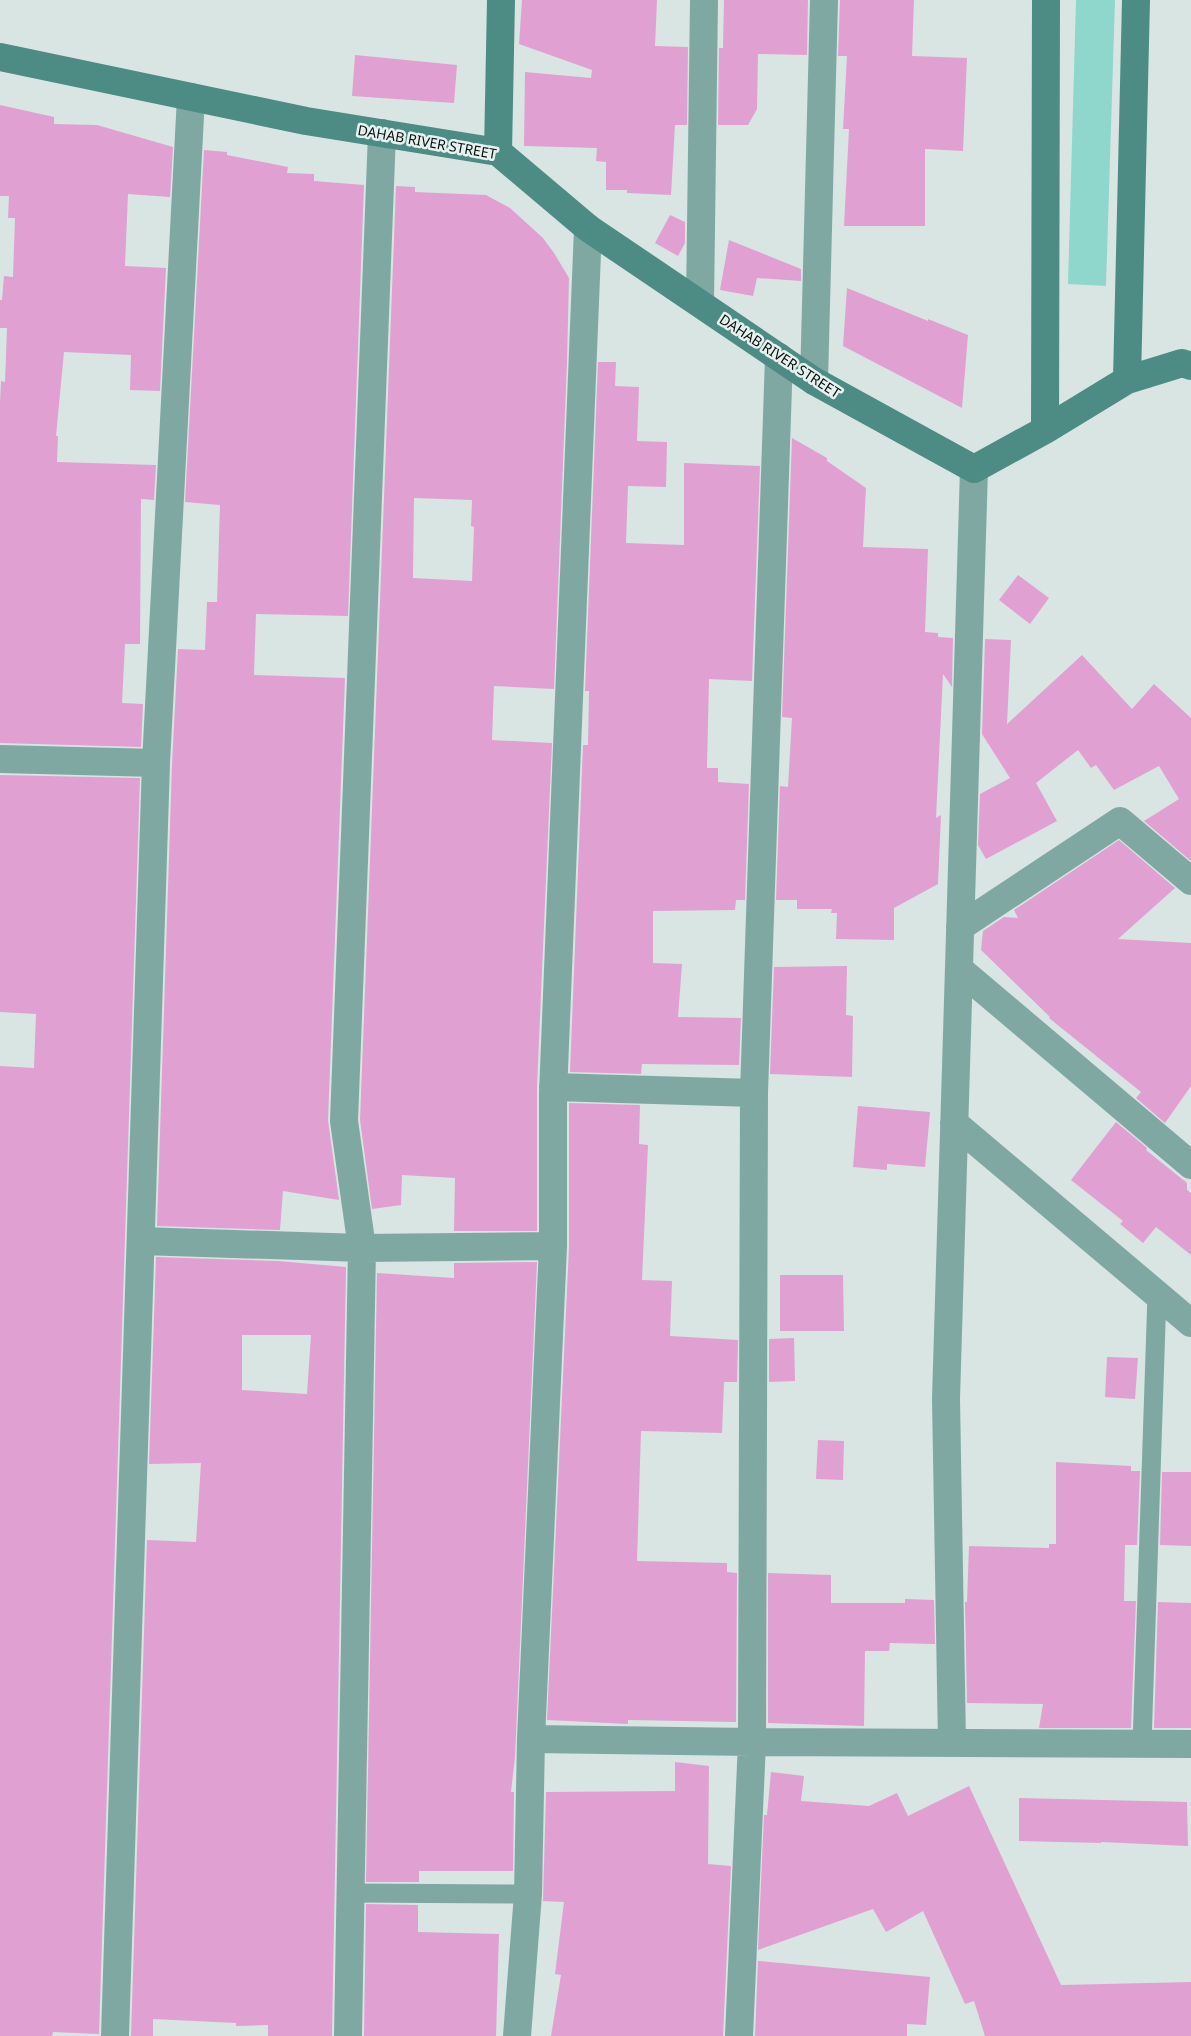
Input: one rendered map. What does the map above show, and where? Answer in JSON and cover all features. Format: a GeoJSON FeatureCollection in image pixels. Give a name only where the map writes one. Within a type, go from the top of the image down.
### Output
{"type":"FeatureCollection","features":[{"type":"Feature","properties":{"kind":"main road"},"geometry":{"type":"LineString","coordinates":[[498,152],[501,0]]}},
{"type":"Feature","properties":{"kind":"main road"},"geometry":{"type":"LineString","coordinates":[[1045,430],[1046,0]]}},
{"type":"Feature","properties":{"kind":"main road"},"geometry":{"type":"LineString","coordinates":[[1127,380],[1136,0]]}},
{"type":"Feature","properties":{"kind":"main road","name":"DAHAB RIVER STREET"},"geometry":{"type":"LineString","coordinates":[[0,57],[306,121],[498,152],[588,228],[779,357],[814,380],[974,469]]}},
{"type":"Feature","properties":{"kind":"main road"},"geometry":{"type":"LineString","coordinates":[[974,469],[1045,430],[1127,380],[1182,363],[1191,366]]}},
{"type":"Feature","properties":{"kind":"street"},"geometry":{"type":"LineString","coordinates":[[700,303],[704,0]]}},
{"type":"Feature","properties":{"kind":"street"},"geometry":{"type":"LineString","coordinates":[[814,380],[824,0]]}},
{"type":"Feature","properties":{"kind":"street"},"geometry":{"type":"LineString","coordinates":[[115,2036],[156,763],[191,97]]}},
{"type":"Feature","properties":{"kind":"street"},"geometry":{"type":"LineString","coordinates":[[348,2036],[362,1248],[344,1121],[382,133]]}},
{"type":"Feature","properties":{"kind":"street"},"geometry":{"type":"LineString","coordinates":[[518,2036],[528,1894],[531,1739],[553,1246],[553,1087],[588,228]]}},
{"type":"Feature","properties":{"kind":"street"},"geometry":{"type":"LineString","coordinates":[[738,2036],[752,1742],[754,1093],[779,357]]}},
{"type":"Feature","properties":{"kind":"street"},"geometry":{"type":"LineString","coordinates":[[952,1743],[946,1399],[974,469]]}},
{"type":"Feature","properties":{"kind":"street"},"geometry":{"type":"LineString","coordinates":[[0,759],[156,763]]}},
{"type":"Feature","properties":{"kind":"street"},"geometry":{"type":"LineString","coordinates":[[960,927],[1120,820],[1191,881]]}},
{"type":"Feature","properties":{"kind":"street"},"geometry":{"type":"LineString","coordinates":[[959,969],[1191,1165]]}},
{"type":"Feature","properties":{"kind":"street"},"geometry":{"type":"LineString","coordinates":[[553,1087],[754,1093]]}},
{"type":"Feature","properties":{"kind":"street"},"geometry":{"type":"LineString","coordinates":[[954,1123],[1191,1323]]}},
{"type":"Feature","properties":{"kind":"street"},"geometry":{"type":"LineString","coordinates":[[141,1241],[362,1248],[553,1246]]}},
{"type":"Feature","properties":{"kind":"street"},"geometry":{"type":"LineString","coordinates":[[531,1739],[1191,1744]]}},
{"type":"Feature","properties":{"kind":"lane"},"geometry":{"type":"LineString","coordinates":[[1142,1744],[1157,1294]]}},
{"type":"Feature","properties":{"kind":"lane"},"geometry":{"type":"LineString","coordinates":[[350,1894],[528,1894]]}},
{"type":"Feature","properties":{"kind":"green space"},"geometry":{"type":"Polygon","coordinates":[[[1076,0],[1115,0],[1106,286],[1068,284],[1076,0]]]}},
{"type":"Feature","properties":{"kind":"building"},"geometry":{"type":"Polygon","coordinates":[[[522,0],[657,0],[655,46],[688,47],[687,125],[675,125],[671,195],[627,193],[627,190],[606,190],[606,162],[596,161],[597,148],[524,146],[525,72],[591,78],[592,70],[519,44],[522,0]]]}},
{"type":"Feature","properties":{"kind":"building"},"geometry":{"type":"Polygon","coordinates":[[[724,0],[808,0],[807,55],[758,54],[757,109],[748,125],[718,125],[719,48],[723,48],[724,0]]]}},
{"type":"Feature","properties":{"kind":"building"},"geometry":{"type":"Polygon","coordinates":[[[840,0],[914,0],[912,56],[967,58],[963,151],[925,149],[925,226],[844,226],[849,129],[843,129],[847,56],[838,56],[840,0]]]}},
{"type":"Feature","properties":{"kind":"building"},"geometry":{"type":"Polygon","coordinates":[[[355,55],[457,65],[454,103],[352,96],[355,55]]]}},
{"type":"Feature","properties":{"kind":"building"},"geometry":{"type":"Polygon","coordinates":[[[0,105],[54,117],[54,124],[97,125],[173,147],[170,197],[128,194],[125,266],[166,268],[160,391],[130,390],[131,355],[64,352],[56,436],[58,436],[57,462],[156,465],[154,500],[141,499],[140,644],[125,644],[122,703],[143,704],[141,747],[0,743],[0,403],[1,381],[5,382],[7,328],[0,328],[0,300],[2,300],[4,276],[13,277],[15,218],[8,218],[9,196],[0,196],[0,105]]]}},
{"type":"Feature","properties":{"kind":"building"},"geometry":{"type":"Polygon","coordinates":[[[204,150],[227,152],[227,155],[288,167],[287,173],[314,174],[314,181],[364,185],[348,616],[256,614],[254,675],[345,678],[328,1120],[339,1200],[283,1191],[280,1230],[157,1226],[172,764],[178,649],[205,650],[207,602],[217,602],[220,505],[185,502],[204,150]]]}},
{"type":"Feature","properties":{"kind":"building"},"geometry":{"type":"Polygon","coordinates":[[[396,186],[415,187],[415,192],[486,195],[510,208],[543,238],[569,278],[554,689],[494,686],[492,740],[552,743],[537,1086],[537,1231],[454,1231],[455,1178],[402,1175],[401,1205],[372,1209],[360,1120],[396,186]],[[414,498],[413,578],[472,581],[474,527],[471,526],[472,500],[414,498]]]}},
{"type":"Feature","properties":{"kind":"building"},"geometry":{"type":"Polygon","coordinates":[[[670,215],[685,222],[685,243],[678,256],[655,243],[670,215]]]}},
{"type":"Feature","properties":{"kind":"building"},"geometry":{"type":"Polygon","coordinates":[[[729,240],[801,269],[801,281],[757,278],[753,296],[720,290],[729,240]]]}},
{"type":"Feature","properties":{"kind":"building"},"geometry":{"type":"Polygon","coordinates":[[[847,288],[968,335],[962,408],[843,346],[847,288]]]}},
{"type":"Feature","properties":{"kind":"building"},"geometry":{"type":"Polygon","coordinates":[[[598,362],[616,362],[615,386],[639,387],[637,441],[667,442],[666,487],[628,486],[626,543],[684,545],[684,463],[760,466],[752,681],[709,679],[707,768],[718,768],[718,782],[749,784],[745,900],[736,900],[735,910],[653,911],[653,963],[682,964],[678,1017],[741,1018],[739,1065],[642,1064],[641,1074],[570,1072],[583,745],[588,745],[589,691],[585,691],[598,362]]]}},
{"type":"Feature","properties":{"kind":"building"},"geometry":{"type":"Polygon","coordinates":[[[792,438],[827,458],[827,461],[866,488],[863,547],[928,549],[925,632],[938,633],[938,637],[953,638],[952,687],[943,674],[936,818],[941,815],[938,884],[894,908],[894,940],[836,939],[837,913],[831,913],[832,909],[797,909],[797,900],[776,900],[780,786],[788,787],[792,718],[782,717],[792,438]]]}},
{"type":"Feature","properties":{"kind":"building"},"geometry":{"type":"Polygon","coordinates":[[[1018,575],[1049,598],[1030,624],[999,600],[1018,575]]]}},
{"type":"Feature","properties":{"kind":"building"},"geometry":{"type":"Polygon","coordinates":[[[985,639],[1011,640],[1007,724],[1082,655],[1132,709],[1154,684],[1191,718],[1191,861],[1144,821],[1179,799],[1159,766],[1114,790],[1096,765],[1091,768],[1078,750],[1036,783],[1057,821],[986,859],[978,845],[980,794],[1010,778],[982,734],[985,639]]]}},
{"type":"Feature","properties":{"kind":"building"},"geometry":{"type":"Polygon","coordinates":[[[0,775],[140,778],[99,2034],[53,2032],[52,2036],[0,2036],[0,1066],[34,1068],[36,1014],[0,1012],[0,775]]]}},
{"type":"Feature","properties":{"kind":"building"},"geometry":{"type":"Polygon","coordinates":[[[1119,840],[1175,888],[1118,939],[1191,943],[1191,1086],[1165,1123],[1136,1098],[1141,1092],[1049,1018],[981,950],[983,931],[1004,917],[1018,918],[1014,910],[1119,840]]]}},
{"type":"Feature","properties":{"kind":"building"},"geometry":{"type":"Polygon","coordinates":[[[847,966],[846,1015],[853,1016],[852,1077],[770,1074],[774,967],[847,966]]]}},
{"type":"Feature","properties":{"kind":"building"},"geometry":{"type":"Polygon","coordinates":[[[569,1103],[640,1105],[639,1144],[648,1145],[642,1280],[672,1281],[670,1336],[738,1340],[737,1382],[724,1382],[722,1433],[641,1431],[637,1561],[727,1563],[727,1572],[737,1573],[736,1722],[628,1720],[628,1724],[547,1720],[569,1247],[569,1103]]]}},
{"type":"Feature","properties":{"kind":"building"},"geometry":{"type":"Polygon","coordinates":[[[858,1106],[930,1112],[925,1167],[887,1164],[887,1170],[853,1167],[858,1106]]]}},
{"type":"Feature","properties":{"kind":"building"},"geometry":{"type":"Polygon","coordinates":[[[1116,1122],[1147,1148],[1146,1150],[1187,1183],[1187,1190],[1191,1193],[1191,1255],[1156,1227],[1143,1243],[1120,1224],[1123,1221],[1071,1180],[1116,1122]]]}},
{"type":"Feature","properties":{"kind":"building"},"geometry":{"type":"Polygon","coordinates":[[[156,1257],[278,1261],[346,1267],[332,2036],[268,2036],[268,2025],[236,2026],[236,2023],[153,2019],[153,2036],[131,2036],[147,1540],[196,1542],[201,1463],[149,1464],[156,1257]],[[242,1335],[242,1390],[307,1394],[311,1335],[242,1335]]]}},
{"type":"Feature","properties":{"kind":"building"},"geometry":{"type":"Polygon","coordinates":[[[537,1262],[515,1757],[511,1792],[514,1792],[513,1871],[419,1871],[419,1882],[366,1882],[377,1273],[454,1278],[454,1263],[537,1262]]]}},
{"type":"Feature","properties":{"kind":"building"},"geometry":{"type":"Polygon","coordinates":[[[780,1275],[843,1275],[844,1331],[780,1331],[780,1275]]]}},
{"type":"Feature","properties":{"kind":"building"},"geometry":{"type":"Polygon","coordinates":[[[794,1338],[795,1381],[769,1382],[769,1339],[794,1338]]]}},
{"type":"Feature","properties":{"kind":"building"},"geometry":{"type":"Polygon","coordinates":[[[1107,1357],[1138,1358],[1135,1399],[1105,1397],[1107,1357]]]}},
{"type":"Feature","properties":{"kind":"building"},"geometry":{"type":"Polygon","coordinates":[[[818,1440],[844,1441],[843,1480],[816,1479],[818,1440]]]}},
{"type":"Feature","properties":{"kind":"building"},"geometry":{"type":"Polygon","coordinates":[[[1056,1462],[1131,1466],[1131,1471],[1140,1471],[1137,1545],[1125,1545],[1124,1601],[1136,1601],[1131,1728],[1039,1728],[1043,1704],[967,1703],[965,1602],[967,1602],[969,1546],[1049,1548],[1049,1544],[1056,1544],[1056,1462]]]}},
{"type":"Feature","properties":{"kind":"building"},"geometry":{"type":"Polygon","coordinates":[[[1162,1472],[1191,1472],[1191,1546],[1160,1545],[1162,1472]]]}},
{"type":"Feature","properties":{"kind":"building"},"geometry":{"type":"Polygon","coordinates":[[[768,1573],[831,1575],[831,1603],[905,1603],[905,1599],[934,1600],[935,1644],[890,1643],[889,1651],[865,1651],[864,1726],[768,1723],[768,1573]]]}},
{"type":"Feature","properties":{"kind":"building"},"geometry":{"type":"Polygon","coordinates":[[[1158,1602],[1191,1603],[1191,1728],[1154,1728],[1158,1602]]]}},
{"type":"Feature","properties":{"kind":"building"},"geometry":{"type":"Polygon","coordinates":[[[675,1762],[709,1766],[708,1864],[731,1866],[723,2036],[551,2036],[561,1975],[555,1974],[564,1902],[543,1901],[546,1792],[675,1791],[675,1762]]]}},
{"type":"Feature","properties":{"kind":"building"},"geometry":{"type":"Polygon","coordinates":[[[771,1772],[804,1776],[801,1801],[869,1806],[897,1793],[908,1816],[969,1786],[1061,1985],[1191,1982],[1191,2036],[985,2036],[974,2001],[965,2004],[923,1911],[886,1932],[873,1909],[758,1950],[764,1815],[767,1815],[771,1772]]]}},
{"type":"Feature","properties":{"kind":"building"},"geometry":{"type":"Polygon","coordinates":[[[1019,1798],[1187,1802],[1188,1846],[1019,1841],[1019,1798]]]}},
{"type":"Feature","properties":{"kind":"building"},"geometry":{"type":"Polygon","coordinates":[[[366,1904],[418,1905],[418,1932],[499,1934],[496,2036],[364,2036],[366,1904]]]}},
{"type":"Feature","properties":{"kind":"building"},"geometry":{"type":"Polygon","coordinates":[[[758,1961],[930,1977],[926,2025],[907,2024],[907,2036],[755,2036],[758,1961]]]}}]}
